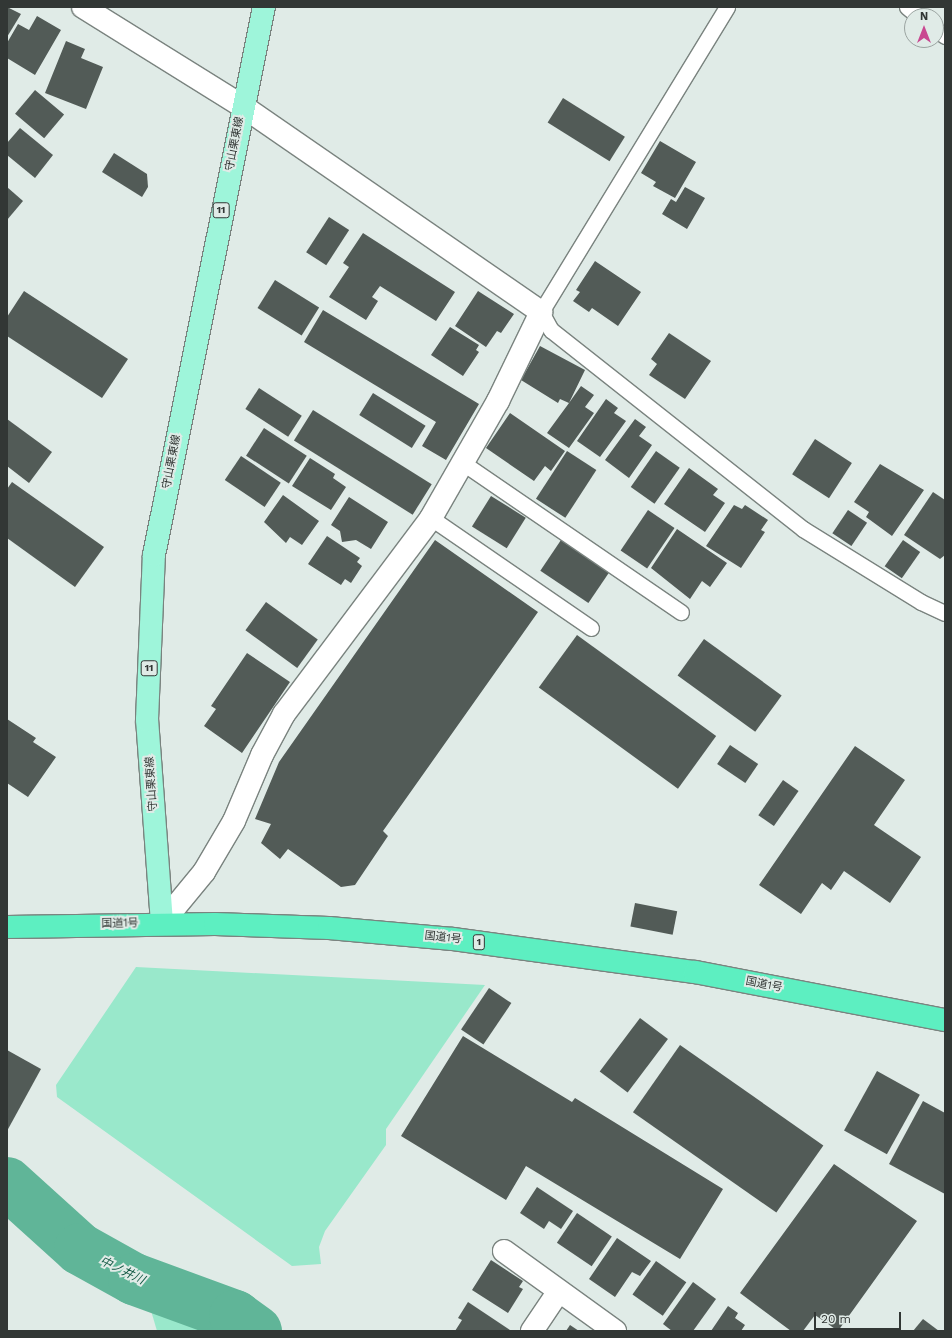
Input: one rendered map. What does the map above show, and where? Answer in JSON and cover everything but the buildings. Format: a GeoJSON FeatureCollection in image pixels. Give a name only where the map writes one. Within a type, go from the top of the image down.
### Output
{"type":"FeatureCollection","features":[{"type":"Feature","properties":{"kind":"highway","name":"国道1号"},"geometry":{"type":"LineString","coordinates":[[7,927],[162,923],[329,928],[453,939],[695,972],[945,1020]]}},
{"type":"Feature","properties":{"kind":"main road","name":"守山栗東線"},"geometry":{"type":"LineString","coordinates":[[162,923],[147,720],[154,555],[242,106],[264,7]]}},
{"type":"Feature","properties":{"kind":"street"},"geometry":{"type":"LineString","coordinates":[[83,7],[242,106],[541,312],[463,463],[431,518],[284,714],[262,755],[234,821],[204,872],[162,923]]}},
{"type":"Feature","properties":{"kind":"street"},"geometry":{"type":"LineString","coordinates":[[504,1251],[615,1331]]}},
{"type":"Feature","properties":{"kind":"street"},"geometry":{"type":"LineString","coordinates":[[532,1331],[559,1291]]}},
{"type":"Feature","properties":{"kind":"lane"},"geometry":{"type":"LineString","coordinates":[[727,7],[541,312],[552,330],[803,529],[920,602],[945,612]]}},
{"type":"Feature","properties":{"kind":"lane"},"geometry":{"type":"LineString","coordinates":[[463,463],[681,612]]}},
{"type":"Feature","properties":{"kind":"lane"},"geometry":{"type":"LineString","coordinates":[[431,518],[590,628]]}},
{"type":"Feature","properties":{"kind":"green space"},"geometry":{"type":"Polygon","coordinates":[[[136,967],[485,985],[386,1129],[386,1145],[325,1231],[319,1247],[321,1264],[292,1266],[57,1097],[56,1085],[136,967]]]}},
{"type":"Feature","properties":{"kind":"green space"},"geometry":{"type":"Polygon","coordinates":[[[147,1297],[210,1316],[240,1331],[157,1331],[147,1297]]]}},
{"type":"Feature","properties":{"kind":"waterway","name":"中ノ井川"},"geometry":{"type":"LineString","coordinates":[[7,1183],[80,1249],[134,1279],[235,1316],[256,1331]]}}]}
